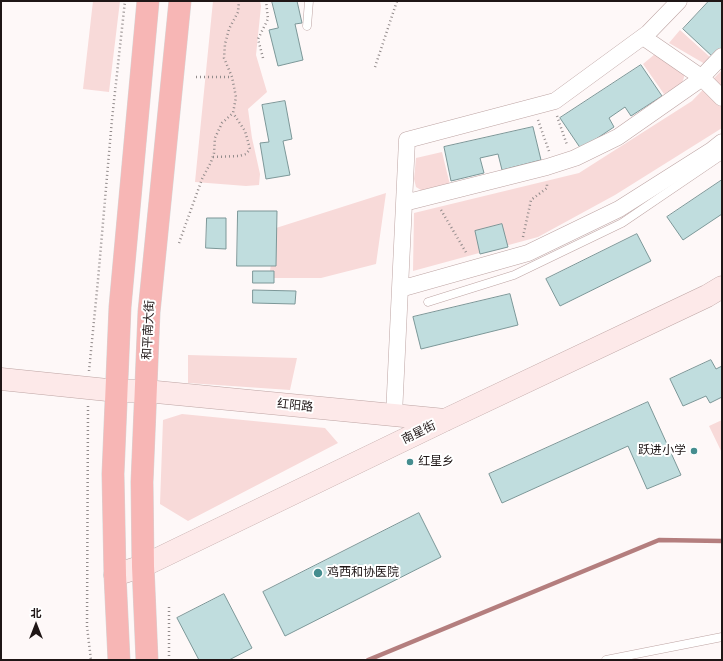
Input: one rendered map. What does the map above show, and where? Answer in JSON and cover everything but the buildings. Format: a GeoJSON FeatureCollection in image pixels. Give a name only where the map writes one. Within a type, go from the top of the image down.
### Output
{"type":"FeatureCollection","features":[{"type":"Feature","properties":{"kind":"highway"},"geometry":{"type":"LineString","coordinates":[[119,660],[115,575],[113,474],[120,307],[148,1]]}},
{"type":"Feature","properties":{"kind":"highway","name":"和平南大街"},"geometry":{"type":"LineString","coordinates":[[147,660],[143,566],[142,482],[149,312],[180,1]]}},
{"type":"Feature","properties":{"kind":"street"},"geometry":{"type":"LineString","coordinates":[[394,415],[407,140],[555,101],[648,33],[679,1]]}},
{"type":"Feature","properties":{"kind":"street"},"geometry":{"type":"LineString","coordinates":[[643,37],[701,78],[722,98]]}},
{"type":"Feature","properties":{"kind":"street"},"geometry":{"type":"LineString","coordinates":[[404,204],[433,195],[550,166],[571,159],[618,137],[698,81],[722,56]]}},
{"type":"Feature","properties":{"kind":"street"},"geometry":{"type":"LineString","coordinates":[[400,289],[528,252],[619,209],[712,150],[722,142]]}},
{"type":"Feature","properties":{"kind":"street","name":"南星街"},"geometry":{"type":"LineString","coordinates":[[115,575],[143,566],[444,420],[707,296],[722,287]]}},
{"type":"Feature","properties":{"kind":"street"},"geometry":{"type":"LineString","coordinates":[[1,379],[117,391]]}},
{"type":"Feature","properties":{"kind":"street","name":"红阳路"},"geometry":{"type":"LineString","coordinates":[[117,391],[146,391],[444,420]]}},
{"type":"Feature","properties":{"kind":"lane"},"geometry":{"type":"LineString","coordinates":[[307,26],[309,1]]}},
{"type":"Feature","properties":{"kind":"lane"},"geometry":{"type":"LineString","coordinates":[[428,302],[514,276],[622,222],[722,155]]}},
{"type":"Feature","properties":{"kind":"lane"},"geometry":{"type":"LineString","coordinates":[[606,660],[722,637]]}},
{"type":"Feature","properties":{"kind":"path"},"geometry":{"type":"LineString","coordinates":[[91,660],[87,627],[88,387],[112,119],[125,1]]}},
{"type":"Feature","properties":{"kind":"path"},"geometry":{"type":"LineString","coordinates":[[179,243],[202,180],[213,157],[215,138],[222,123],[233,113],[236,97],[232,78],[224,58],[224,44],[229,29],[238,12],[239,1]]}},
{"type":"Feature","properties":{"kind":"path"},"geometry":{"type":"LineString","coordinates":[[263,58],[258,39],[268,19],[266,1]]}},
{"type":"Feature","properties":{"kind":"path"},"geometry":{"type":"LineString","coordinates":[[375,67],[397,1]]}},
{"type":"Feature","properties":{"kind":"path"},"geometry":{"type":"LineString","coordinates":[[196,77],[232,78]]}},
{"type":"Feature","properties":{"kind":"path"},"geometry":{"type":"LineString","coordinates":[[556,111],[571,159]]}},
{"type":"Feature","properties":{"kind":"path"},"geometry":{"type":"LineString","coordinates":[[213,157],[238,156],[246,154],[250,149],[245,131],[233,113]]}},
{"type":"Feature","properties":{"kind":"path"},"geometry":{"type":"LineString","coordinates":[[518,255],[532,200],[547,188],[550,166],[537,116]]}},
{"type":"Feature","properties":{"kind":"path"},"geometry":{"type":"LineString","coordinates":[[433,195],[475,268]]}},
{"type":"Feature","properties":{"kind":"path"},"geometry":{"type":"LineString","coordinates":[[169,607],[169,660]]}},
{"type":"Feature","properties":{"kind":"shaded area"},"geometry":{"type":"Polygon","coordinates":[[[93,1],[120,1],[109,92],[83,89],[93,1]]]}},
{"type":"Feature","properties":{"kind":"shaded area"},"geometry":{"type":"Polygon","coordinates":[[[213,1],[260,1],[261,6],[256,55],[267,92],[248,109],[252,138],[260,174],[259,185],[246,186],[195,182],[213,1]]]}},
{"type":"Feature","properties":{"kind":"shaded area"},"geometry":{"type":"Polygon","coordinates":[[[680,30],[711,58],[705,64],[669,43],[680,30]]]}},
{"type":"Feature","properties":{"kind":"shaded area"},"geometry":{"type":"Polygon","coordinates":[[[655,54],[684,72],[681,83],[664,94],[643,64],[655,54]]]}},
{"type":"Feature","properties":{"kind":"shaded area"},"geometry":{"type":"Polygon","coordinates":[[[722,70],[722,128],[615,195],[538,237],[413,271],[414,213],[579,173],[692,101],[722,70]]]}},
{"type":"Feature","properties":{"kind":"shaded area"},"geometry":{"type":"Polygon","coordinates":[[[442,152],[450,185],[425,190],[421,190],[416,187],[414,179],[416,158],[442,152]]]}},
{"type":"Feature","properties":{"kind":"shaded area"},"geometry":{"type":"Polygon","coordinates":[[[386,193],[376,264],[321,278],[269,278],[276,228],[386,193]]]}},
{"type":"Feature","properties":{"kind":"shaded area"},"geometry":{"type":"Polygon","coordinates":[[[188,355],[297,358],[290,390],[188,383],[188,355]]]}},
{"type":"Feature","properties":{"kind":"shaded area"},"geometry":{"type":"Polygon","coordinates":[[[182,414],[325,428],[338,443],[188,521],[160,504],[163,420],[182,414]]]}},
{"type":"Feature","properties":{"kind":"shaded area"},"geometry":{"type":"Polygon","coordinates":[[[722,420],[722,453],[709,426],[722,420]]]}},
{"type":"Feature","properties":{"kind":"waterway"},"geometry":{"type":"LineString","coordinates":[[368,660],[659,540],[722,541]]}},
{"type":"Feature","properties":{"kind":"place","name":"跃进小学"},"geometry":{"type":"Point","coordinates":[694,451]}},
{"type":"Feature","properties":{"kind":"place","name":"红星乡"},"geometry":{"type":"Point","coordinates":[410,462]}},
{"type":"Feature","properties":{"kind":"place","name":"鸡西和协医院"},"geometry":{"type":"Point","coordinates":[318,573]}}]}
